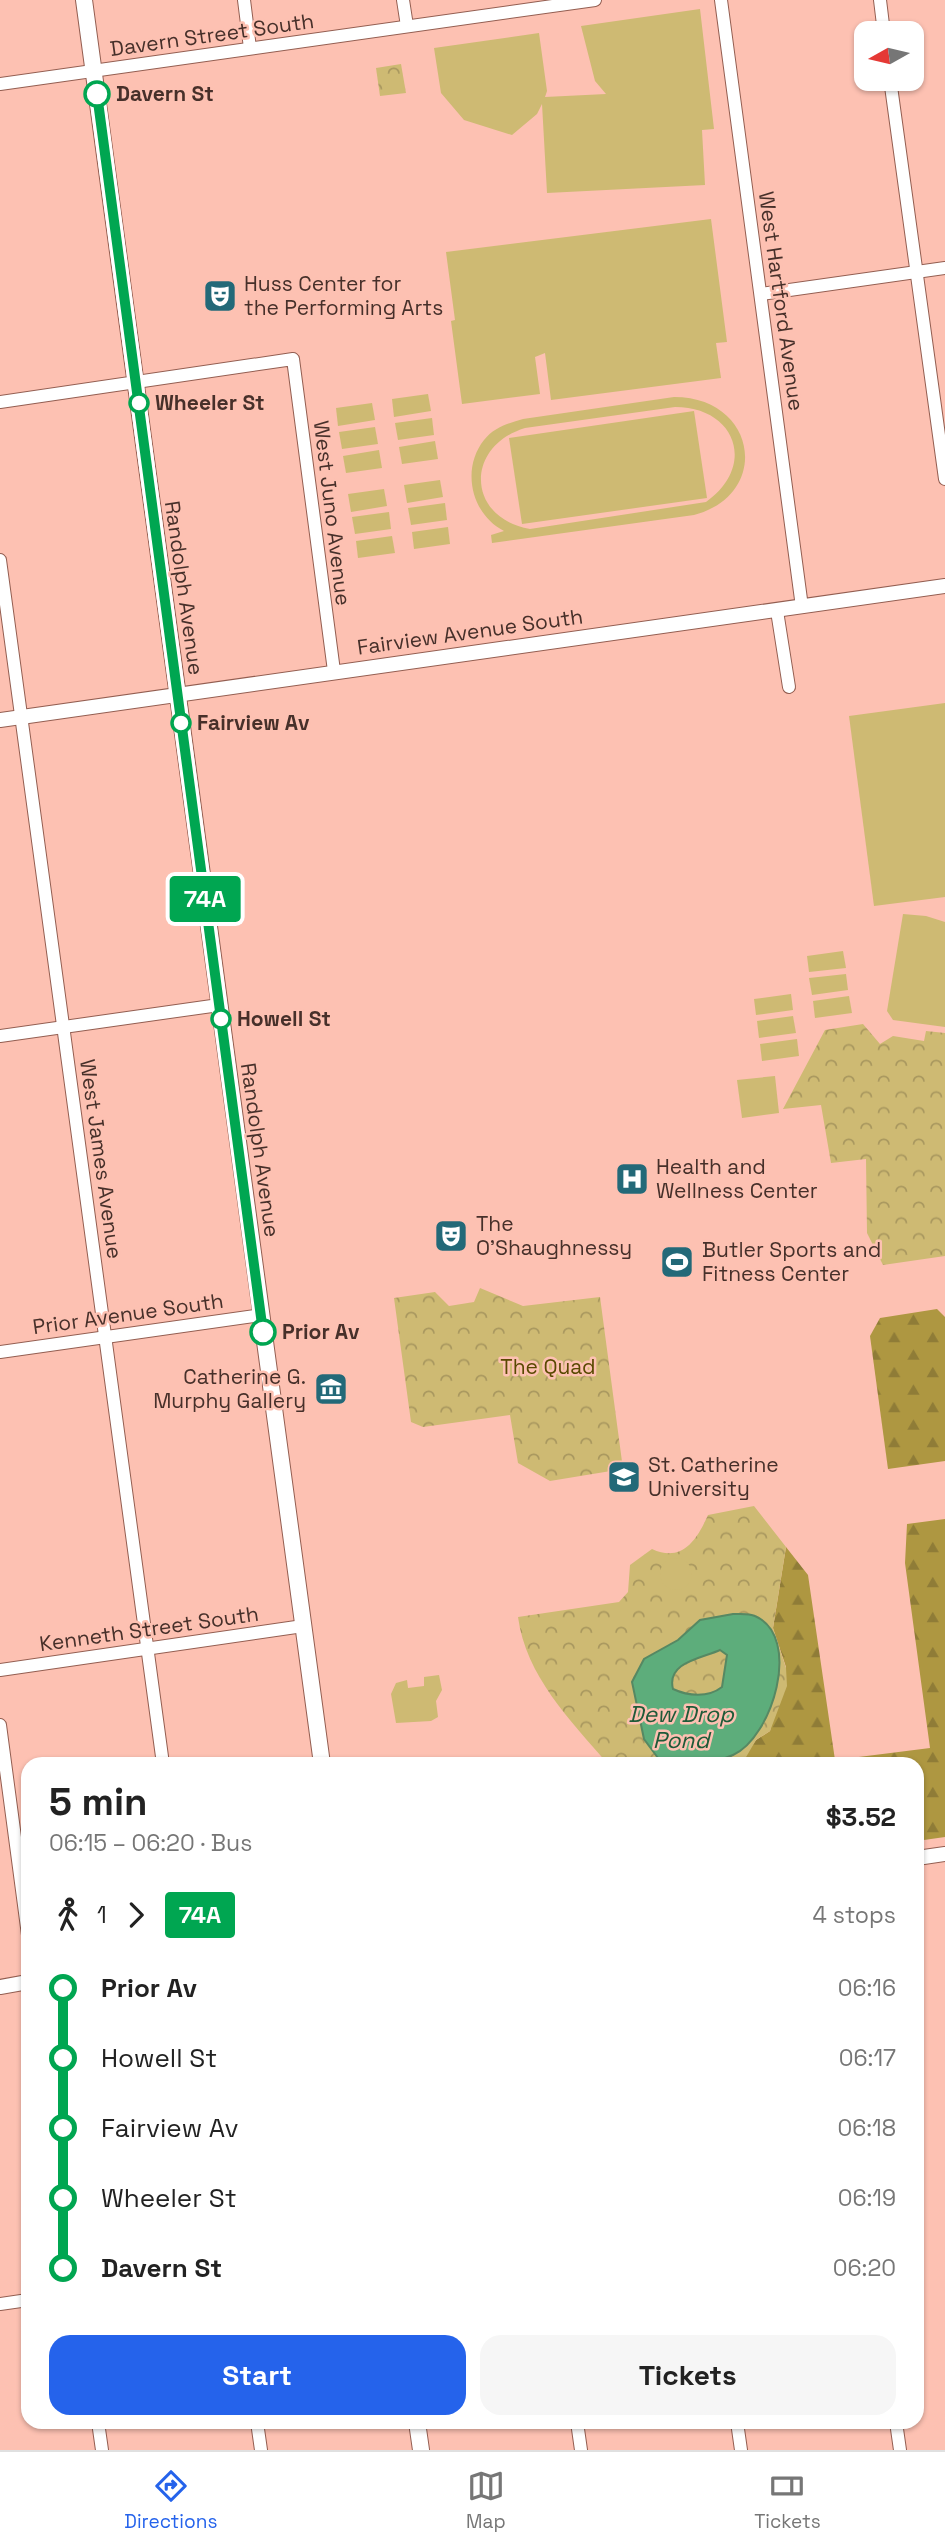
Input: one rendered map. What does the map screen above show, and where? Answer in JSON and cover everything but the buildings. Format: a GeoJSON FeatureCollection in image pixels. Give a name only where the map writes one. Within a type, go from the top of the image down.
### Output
{"type":"FeatureCollection","features":[{"type":"Feature","properties":{"kind":"main road","name":"Randolph Avenue"},"geometry":{"type":"LineString","coordinates":[[84,0],[321,1757]]}},
{"type":"Feature","properties":{"kind":"main road"},"geometry":{"type":"LineString","coordinates":[[418,2429],[421,2450]]}},
{"type":"Feature","properties":{"kind":"street"},"geometry":{"type":"LineString","coordinates":[[244,0],[250,48]]}},
{"type":"Feature","properties":{"kind":"street"},"geometry":{"type":"LineString","coordinates":[[403,0],[407,26]]}},
{"type":"Feature","properties":{"kind":"street","name":"Davern Street South"},"geometry":{"type":"LineString","coordinates":[[0,83],[562,2],[595,0]]}},
{"type":"Feature","properties":{"kind":"street","name":"West Hartford Avenue"},"geometry":{"type":"LineString","coordinates":[[721,0],[802,607]]}},
{"type":"Feature","properties":{"kind":"street"},"geometry":{"type":"LineString","coordinates":[[880,0],[883,21]]}},
{"type":"Feature","properties":{"kind":"street"},"geometry":{"type":"LineString","coordinates":[[892,91],[945,480]]}},
{"type":"Feature","properties":{"kind":"street"},"geometry":{"type":"LineString","coordinates":[[761,294],[945,268]]}},
{"type":"Feature","properties":{"kind":"street","name":"West Juno Avenue"},"geometry":{"type":"LineString","coordinates":[[136,382],[293,359],[334,671]]}},
{"type":"Feature","properties":{"kind":"street"},"geometry":{"type":"LineString","coordinates":[[0,402],[136,382]]}},
{"type":"Feature","properties":{"kind":"street","name":"West James Avenue"},"geometry":{"type":"LineString","coordinates":[[0,560],[162,1757]]}},
{"type":"Feature","properties":{"kind":"street","name":"Fairview Avenue South"},"geometry":{"type":"LineString","coordinates":[[0,720],[945,586]]}},
{"type":"Feature","properties":{"kind":"street"},"geometry":{"type":"LineString","coordinates":[[777,611],[789,687]]}},
{"type":"Feature","properties":{"kind":"street"},"geometry":{"type":"LineString","coordinates":[[0,1036],[219,1005]]}},
{"type":"Feature","properties":{"kind":"street","name":"Prior Avenue South"},"geometry":{"type":"LineString","coordinates":[[0,1352],[261,1315]]}},
{"type":"Feature","properties":{"kind":"street","name":"Kenneth Street South"},"geometry":{"type":"LineString","coordinates":[[0,1670],[303,1626]]}},
{"type":"Feature","properties":{"kind":"street"},"geometry":{"type":"LineString","coordinates":[[0,1725],[21,1882]]}},
{"type":"Feature","properties":{"kind":"street"},"geometry":{"type":"LineString","coordinates":[[924,1857],[945,1854]]}},
{"type":"Feature","properties":{"kind":"street"},"geometry":{"type":"LineString","coordinates":[[0,1987],[21,1983]]}},
{"type":"Feature","properties":{"kind":"street"},"geometry":{"type":"LineString","coordinates":[[0,2304],[21,2301]]}},
{"type":"Feature","properties":{"kind":"street"},"geometry":{"type":"LineString","coordinates":[[99,2429],[102,2450]]}},
{"type":"Feature","properties":{"kind":"street"},"geometry":{"type":"LineString","coordinates":[[258,2429],[261,2450]]}},
{"type":"Feature","properties":{"kind":"street"},"geometry":{"type":"LineString","coordinates":[[578,2429],[581,2450]]}},
{"type":"Feature","properties":{"kind":"street"},"geometry":{"type":"LineString","coordinates":[[738,2429],[741,2450]]}},
{"type":"Feature","properties":{"kind":"street"},"geometry":{"type":"LineString","coordinates":[[897,2429],[900,2450]]}},
{"type":"Feature","properties":{"kind":"green space"},"geometry":{"type":"Polygon","coordinates":[[[700,9],[714,129],[702,130],[705,185],[547,193],[542,104],[537,114],[512,135],[464,120],[441,93],[434,48],[539,33],[547,91],[545,97],[606,94],[595,81],[581,26],[700,9]]]}},
{"type":"Feature","properties":{"kind":"green space"},"geometry":{"type":"Polygon","coordinates":[[[401,64],[406,93],[380,96],[376,68],[401,64]]]}},
{"type":"Feature","properties":{"kind":"green space"},"geometry":{"type":"Polygon","coordinates":[[[711,219],[727,342],[716,343],[721,378],[551,400],[545,353],[535,357],[540,394],[462,404],[451,321],[455,320],[446,252],[711,219]]]}},
{"type":"Feature","properties":{"kind":"green space"},"geometry":{"type":"Polygon","coordinates":[[[428,394],[431,411],[394,417],[392,399],[428,394]]]}},
{"type":"Feature","properties":{"kind":"green space"},"geometry":{"type":"Polygon","coordinates":[[[674,397],[702,401],[723,412],[737,429],[744,448],[744,468],[735,488],[719,504],[694,515],[492,543],[491,535],[504,531],[484,514],[477,502],[473,490],[473,464],[484,440],[492,432],[523,419],[674,397]],[[675,407],[525,428],[505,437],[491,450],[483,465],[481,481],[485,497],[494,511],[509,522],[530,529],[706,502],[722,488],[731,472],[735,456],[733,441],[725,428],[713,417],[696,410],[675,407]]]}},
{"type":"Feature","properties":{"kind":"green space"},"geometry":{"type":"Polygon","coordinates":[[[372,403],[375,420],[338,426],[336,408],[372,403]]]}},
{"type":"Feature","properties":{"kind":"green space"},"geometry":{"type":"Polygon","coordinates":[[[694,411],[707,498],[522,524],[509,438],[694,411]]]}},
{"type":"Feature","properties":{"kind":"green space"},"geometry":{"type":"Polygon","coordinates":[[[432,418],[434,435],[398,440],[395,423],[432,418]]]}},
{"type":"Feature","properties":{"kind":"green space"},"geometry":{"type":"Polygon","coordinates":[[[375,427],[378,444],[342,449],[339,432],[375,427]]]}},
{"type":"Feature","properties":{"kind":"green space"},"geometry":{"type":"Polygon","coordinates":[[[435,441],[438,459],[402,464],[399,447],[435,441]]]}},
{"type":"Feature","properties":{"kind":"green space"},"geometry":{"type":"Polygon","coordinates":[[[379,450],[382,468],[346,473],[343,456],[379,450]]]}},
{"type":"Feature","properties":{"kind":"green space"},"geometry":{"type":"Polygon","coordinates":[[[440,480],[443,497],[407,503],[404,485],[440,480]]]}},
{"type":"Feature","properties":{"kind":"green space"},"geometry":{"type":"Polygon","coordinates":[[[384,489],[387,506],[351,512],[348,494],[384,489]]]}},
{"type":"Feature","properties":{"kind":"green space"},"geometry":{"type":"Polygon","coordinates":[[[445,503],[447,520],[411,525],[408,508],[445,503]]]}},
{"type":"Feature","properties":{"kind":"green space"},"geometry":{"type":"Polygon","coordinates":[[[389,512],[391,529],[355,534],[352,517],[389,512]]]}},
{"type":"Feature","properties":{"kind":"green space"},"geometry":{"type":"Polygon","coordinates":[[[448,527],[450,544],[414,549],[412,532],[448,527]]]}},
{"type":"Feature","properties":{"kind":"green space"},"geometry":{"type":"Polygon","coordinates":[[[392,536],[395,553],[358,558],[356,541],[392,536]]]}},
{"type":"Feature","properties":{"kind":"green space"},"geometry":{"type":"Polygon","coordinates":[[[945,703],[945,897],[874,906],[849,716],[945,703]]]}},
{"type":"Feature","properties":{"kind":"green space"},"geometry":{"type":"Polygon","coordinates":[[[903,914],[926,916],[945,922],[945,1027],[893,1020],[887,1011],[903,914]]]}},
{"type":"Feature","properties":{"kind":"green space"},"geometry":{"type":"Polygon","coordinates":[[[843,951],[846,968],[809,972],[807,956],[843,951]]]}},
{"type":"Feature","properties":{"kind":"green space"},"geometry":{"type":"Polygon","coordinates":[[[846,974],[848,990],[812,995],[809,978],[846,974]]]}},
{"type":"Feature","properties":{"kind":"green space"},"geometry":{"type":"Polygon","coordinates":[[[791,994],[793,1010],[756,1015],[754,999],[791,994]]]}},
{"type":"Feature","properties":{"kind":"green space"},"geometry":{"type":"Polygon","coordinates":[[[849,996],[852,1013],[815,1018],[813,1001],[849,996]]]}},
{"type":"Feature","properties":{"kind":"green space"},"geometry":{"type":"Polygon","coordinates":[[[793,1016],[796,1033],[759,1038],[757,1021],[793,1016]]]}},
{"type":"Feature","properties":{"kind":"green space"},"geometry":{"type":"Polygon","coordinates":[[[863,1024],[880,1044],[893,1036],[924,1041],[926,1031],[945,1033],[945,1256],[883,1265],[867,1233],[866,1159],[831,1163],[821,1105],[783,1109],[825,1030],[863,1024]]]}},
{"type":"Feature","properties":{"kind":"green space"},"geometry":{"type":"Polygon","coordinates":[[[797,1039],[799,1056],[762,1061],[760,1044],[797,1039]]]}},
{"type":"Feature","properties":{"kind":"green space"},"geometry":{"type":"Polygon","coordinates":[[[775,1076],[779,1113],[742,1118],[737,1080],[775,1076]]]}},
{"type":"Feature","properties":{"kind":"green space","name":"The Quad"},"geometry":{"type":"Polygon","coordinates":[[[480,1288],[523,1306],[600,1297],[623,1469],[550,1481],[518,1463],[510,1415],[423,1427],[411,1422],[394,1298],[435,1292],[449,1306],[474,1302],[480,1288]]]}},
{"type":"Feature","properties":{"kind":"green space"},"geometry":{"type":"Polygon","coordinates":[[[937,1309],[945,1317],[945,1461],[888,1469],[870,1336],[880,1318],[937,1309]]]}},
{"type":"Feature","properties":{"kind":"green space"},"geometry":{"type":"Polygon","coordinates":[[[754,1506],[786,1547],[773,1628],[786,1668],[787,1686],[770,1731],[756,1740],[746,1757],[602,1757],[565,1714],[540,1678],[530,1659],[518,1617],[619,1602],[628,1592],[630,1565],[652,1549],[672,1553],[687,1547],[699,1533],[708,1515],[754,1506]]]}},
{"type":"Feature","properties":{"kind":"green space"},"geometry":{"type":"Polygon","coordinates":[[[945,1519],[945,1837],[924,1840],[924,1757],[859,1757],[930,1748],[905,1563],[907,1524],[945,1519]]]}},
{"type":"Feature","properties":{"kind":"green space"},"geometry":{"type":"Polygon","coordinates":[[[786,1547],[808,1575],[835,1757],[744,1757],[756,1740],[770,1731],[786,1667],[773,1628],[786,1547]]]}},
{"type":"Feature","properties":{"kind":"green space"},"geometry":{"type":"Polygon","coordinates":[[[676,1558],[687,1563],[692,1574],[687,1585],[676,1590],[665,1585],[660,1574],[665,1563],[676,1558]]]}},
{"type":"Feature","properties":{"kind":"green space"},"geometry":{"type":"Polygon","coordinates":[[[439,1675],[442,1690],[436,1701],[438,1717],[431,1721],[396,1723],[391,1694],[396,1683],[407,1680],[408,1688],[424,1686],[424,1677],[439,1675]]]}},
{"type":"Feature","properties":{"kind":"water","name":"Dew Drop Pond"},"geometry":{"type":"Polygon","coordinates":[[[733,1614],[755,1616],[769,1627],[777,1644],[777,1687],[760,1729],[747,1745],[733,1755],[657,1757],[644,1739],[632,1682],[644,1659],[678,1640],[700,1620],[733,1614]],[[720,1650],[680,1667],[672,1680],[673,1689],[698,1695],[711,1693],[722,1687],[727,1655],[720,1650]]]}},
{"type":"Feature","properties":{"kind":"bus line","name":"74A"},"geometry":{"type":"LineString","coordinates":[[97,94],[263,1332]]}},
{"type":"Feature","properties":{"kind":"place","name":"Davern St"},"geometry":{"type":"Point","coordinates":[97,94]}},
{"type":"Feature","properties":{"kind":"place","name":"Huss Center for the Performing Arts"},"geometry":{"type":"Point","coordinates":[220,296]}},
{"type":"Feature","properties":{"kind":"place","name":"Wheeler St"},"geometry":{"type":"Point","coordinates":[139,403]}},
{"type":"Feature","properties":{"kind":"place","name":"Fairview Av"},"geometry":{"type":"Point","coordinates":[181,723]}},
{"type":"Feature","properties":{"kind":"place","name":"Howell St"},"geometry":{"type":"Point","coordinates":[221,1019]}},
{"type":"Feature","properties":{"kind":"place","name":"Health and Wellness Center"},"geometry":{"type":"Point","coordinates":[632,1179]}},
{"type":"Feature","properties":{"kind":"place","name":"The O'Shaughnessy"},"geometry":{"type":"Point","coordinates":[451,1236]}},
{"type":"Feature","properties":{"kind":"place","name":"Butler Sports and Fitness Center"},"geometry":{"type":"Point","coordinates":[677,1262]}},
{"type":"Feature","properties":{"kind":"place","name":"Prior Av"},"geometry":{"type":"Point","coordinates":[263,1332]}},
{"type":"Feature","properties":{"kind":"place","name":"Catherine G. Murphy Gallery"},"geometry":{"type":"Point","coordinates":[331,1389]}},
{"type":"Feature","properties":{"kind":"place","name":"St. Catherine University"},"geometry":{"type":"Point","coordinates":[624,1477]}}]}
